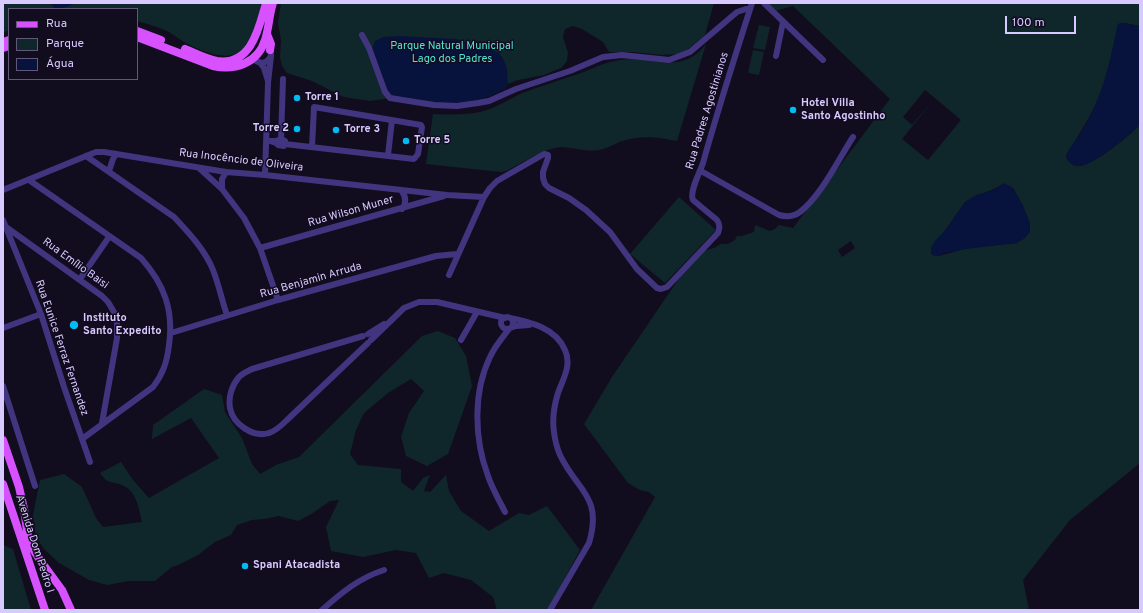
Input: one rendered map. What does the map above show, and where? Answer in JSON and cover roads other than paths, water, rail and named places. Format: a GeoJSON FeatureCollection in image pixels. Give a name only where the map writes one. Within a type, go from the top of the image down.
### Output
{"type":"FeatureCollection","features":[{"type":"Feature","properties":{"kind":"main road"},"geometry":{"type":"LineString","coordinates":[[138,31],[216,61],[234,59],[249,49],[254,42],[266,3]]}},
{"type":"Feature","properties":{"kind":"main road"},"geometry":{"type":"LineString","coordinates":[[138,37],[204,63],[222,68],[241,66],[253,59],[264,43],[273,3]]}},
{"type":"Feature","properties":{"kind":"main road"},"geometry":{"type":"LineString","coordinates":[[267,33],[271,53]]}},
{"type":"Feature","properties":{"kind":"main road"},"geometry":{"type":"LineString","coordinates":[[254,42],[264,43]]}},
{"type":"Feature","properties":{"kind":"main road"},"geometry":{"type":"LineString","coordinates":[[249,49],[253,59]]}},
{"type":"Feature","properties":{"kind":"main road","name":"Avenida Dom Pedro I"},"geometry":{"type":"LineString","coordinates":[[3,440],[19,487],[31,546],[62,590],[71,610]]}},
{"type":"Feature","properties":{"kind":"main road","name":"Avenida Dom Pedro I"},"geometry":{"type":"LineString","coordinates":[[3,484],[45,610]]}},
{"type":"Feature","properties":{"kind":"street"},"geometry":{"type":"LineString","coordinates":[[764,3],[823,60]]}},
{"type":"Feature","properties":{"kind":"street"},"geometry":{"type":"LineString","coordinates":[[362,35],[369,48],[385,92],[390,98],[434,105],[457,106],[489,101],[516,89],[570,71],[603,57],[622,55],[669,60],[678,58],[690,52],[737,12],[751,6]]}},
{"type":"Feature","properties":{"kind":"street","name":"Rua Padres Agostinianos"},"geometry":{"type":"LineString","coordinates":[[484,197],[490,188],[498,181],[541,154],[546,154],[548,158],[543,172],[545,184],[549,188],[569,198],[586,210],[610,232],[637,269],[657,288],[661,289],[667,287],[718,233],[720,224],[713,216],[691,198],[701,171],[714,120],[751,6]]}},
{"type":"Feature","properties":{"kind":"street"},"geometry":{"type":"LineString","coordinates":[[776,56],[783,22]]}},
{"type":"Feature","properties":{"kind":"street"},"geometry":{"type":"LineString","coordinates":[[264,43],[271,53],[268,82],[268,141],[265,175]]}},
{"type":"Feature","properties":{"kind":"street"},"geometry":{"type":"LineString","coordinates":[[260,64],[268,61],[271,53]]}},
{"type":"Feature","properties":{"kind":"street"},"geometry":{"type":"LineString","coordinates":[[253,59],[264,68],[268,82]]}},
{"type":"Feature","properties":{"kind":"street"},"geometry":{"type":"LineString","coordinates":[[283,79],[283,142]]}},
{"type":"Feature","properties":{"kind":"street"},"geometry":{"type":"LineString","coordinates":[[312,147],[315,99]]}},
{"type":"Feature","properties":{"kind":"street"},"geometry":{"type":"LineString","coordinates":[[268,141],[416,158],[418,154],[422,127],[424,125],[314,107]]}},
{"type":"Feature","properties":{"kind":"street"},"geometry":{"type":"LineString","coordinates":[[388,155],[392,120]]}},
{"type":"Feature","properties":{"kind":"street"},"geometry":{"type":"LineString","coordinates":[[701,171],[779,215],[793,215],[800,212],[822,188],[853,138]]}},
{"type":"Feature","properties":{"kind":"street","name":"Rua Inocêncio de Oliveira"},"geometry":{"type":"LineString","coordinates":[[3,190],[96,152],[226,172],[447,195],[484,197]]}},
{"type":"Feature","properties":{"kind":"street"},"geometry":{"type":"LineString","coordinates":[[109,171],[112,159],[116,154]]}},
{"type":"Feature","properties":{"kind":"street"},"geometry":{"type":"LineString","coordinates":[[86,156],[174,217],[186,230],[202,250],[213,270],[227,315]]}},
{"type":"Feature","properties":{"kind":"street"},"geometry":{"type":"LineString","coordinates":[[199,168],[222,189],[244,218],[260,248],[278,300]]}},
{"type":"Feature","properties":{"kind":"street"},"geometry":{"type":"LineString","coordinates":[[222,189],[222,179],[226,172]]}},
{"type":"Feature","properties":{"kind":"street"},"geometry":{"type":"LineString","coordinates":[[29,180],[140,258],[151,269],[161,286],[168,303],[171,333],[167,361],[159,380],[153,387],[82,439]]}},
{"type":"Feature","properties":{"kind":"street"},"geometry":{"type":"LineString","coordinates":[[401,190],[406,199],[402,209]]}},
{"type":"Feature","properties":{"kind":"street","name":"Rua Wilson Muner"},"geometry":{"type":"LineString","coordinates":[[260,248],[447,195]]}},
{"type":"Feature","properties":{"kind":"street"},"geometry":{"type":"LineString","coordinates":[[449,275],[484,197]]}},
{"type":"Feature","properties":{"kind":"street","name":"Rua Eunice Ferraz Fernandez"},"geometry":{"type":"LineString","coordinates":[[3,220],[41,314],[90,462]]}},
{"type":"Feature","properties":{"kind":"street","name":"Rua Emílio Baisi"},"geometry":{"type":"LineString","coordinates":[[6,227],[80,279],[108,302],[114,312],[117,323],[116,338],[102,424]]}},
{"type":"Feature","properties":{"kind":"street"},"geometry":{"type":"LineString","coordinates":[[80,279],[109,237]]}},
{"type":"Feature","properties":{"kind":"street","name":"Rua Benjamin Arruda"},"geometry":{"type":"LineString","coordinates":[[171,333],[278,300],[436,256],[458,254]]}},
{"type":"Feature","properties":{"kind":"street"},"geometry":{"type":"LineString","coordinates":[[366,339],[349,341],[252,368],[240,375],[234,382],[229,401],[230,410],[235,420],[242,427],[251,432],[260,434],[270,433],[283,424],[356,354],[366,339],[381,326],[388,323],[404,308],[419,302],[437,302],[480,313],[493,318],[505,329],[533,324]]}},
{"type":"Feature","properties":{"kind":"street"},"geometry":{"type":"LineString","coordinates":[[480,313],[492,314],[533,324],[547,330],[555,335],[561,342],[567,358],[567,367],[554,407],[553,418],[556,446],[561,457],[588,498],[592,509],[593,519],[589,543],[550,610]]}},
{"type":"Feature","properties":{"kind":"street"},"geometry":{"type":"LineString","coordinates":[[460,340],[480,313]]}},
{"type":"Feature","properties":{"kind":"street"},"geometry":{"type":"LineString","coordinates":[[3,328],[41,314]]}},
{"type":"Feature","properties":{"kind":"street"},"geometry":{"type":"LineString","coordinates":[[500,340],[501,321],[507,318]]}},
{"type":"Feature","properties":{"kind":"street"},"geometry":{"type":"LineString","coordinates":[[504,512],[488,476],[482,457],[478,430],[478,408],[480,386],[490,356],[513,323],[507,318]]}},
{"type":"Feature","properties":{"kind":"street"},"geometry":{"type":"LineString","coordinates":[[3,386],[36,486]]}},
{"type":"Feature","properties":{"kind":"street"},"geometry":{"type":"LineString","coordinates":[[322,610],[356,583],[372,574],[384,570]]}},
{"type":"Feature","properties":{"kind":"water"},"geometry":{"type":"Polygon","coordinates":[[[50,3],[77,3],[63,8],[54,8],[50,3]]]}},
{"type":"Feature","properties":{"kind":"water"},"geometry":{"type":"Polygon","coordinates":[[[1122,23],[1140,26],[1140,125],[1101,156],[1084,165],[1078,166],[1067,160],[1066,157],[1070,147],[1079,136],[1094,109],[1108,68],[1118,24],[1122,23]]]}},
{"type":"Feature","properties":{"kind":"water"},"geometry":{"type":"Polygon","coordinates":[[[400,36],[456,39],[491,49],[499,53],[504,60],[507,69],[508,85],[490,96],[474,102],[457,105],[390,98],[372,49],[375,41],[383,37],[400,36]]]}},
{"type":"Feature","properties":{"kind":"water"},"geometry":{"type":"Polygon","coordinates":[[[1004,183],[1013,188],[1023,206],[1030,224],[1030,232],[1025,238],[1017,243],[966,249],[945,253],[938,256],[931,254],[931,248],[935,241],[944,232],[965,202],[976,195],[993,190],[1004,183]]]}},
{"type":"Feature","properties":{"kind":"place","name":"Torre 1"},"geometry":{"type":"Point","coordinates":[297,98]}},
{"type":"Feature","properties":{"kind":"place","name":"Hotel Villa Santo Agostinho"},"geometry":{"type":"Point","coordinates":[793,110]}},
{"type":"Feature","properties":{"kind":"place","name":"Torre 2"},"geometry":{"type":"Point","coordinates":[297,129]}},
{"type":"Feature","properties":{"kind":"place","name":"Torre 3"},"geometry":{"type":"Point","coordinates":[336,130]}},
{"type":"Feature","properties":{"kind":"place","name":"Torre 5"},"geometry":{"type":"Point","coordinates":[406,141]}},
{"type":"Feature","properties":{"kind":"place","name":"Instituto Santo Expedito"},"geometry":{"type":"Point","coordinates":[74,325]}},
{"type":"Feature","properties":{"kind":"place","name":"Spani Atacadista"},"geometry":{"type":"Point","coordinates":[245,566]}},
{"type":"Feature","properties":{"kind":"park label","name":"Parque Natural Municipal Lago dos Padres"},"geometry":{"type":"Point","coordinates":[452,53]}}]}
